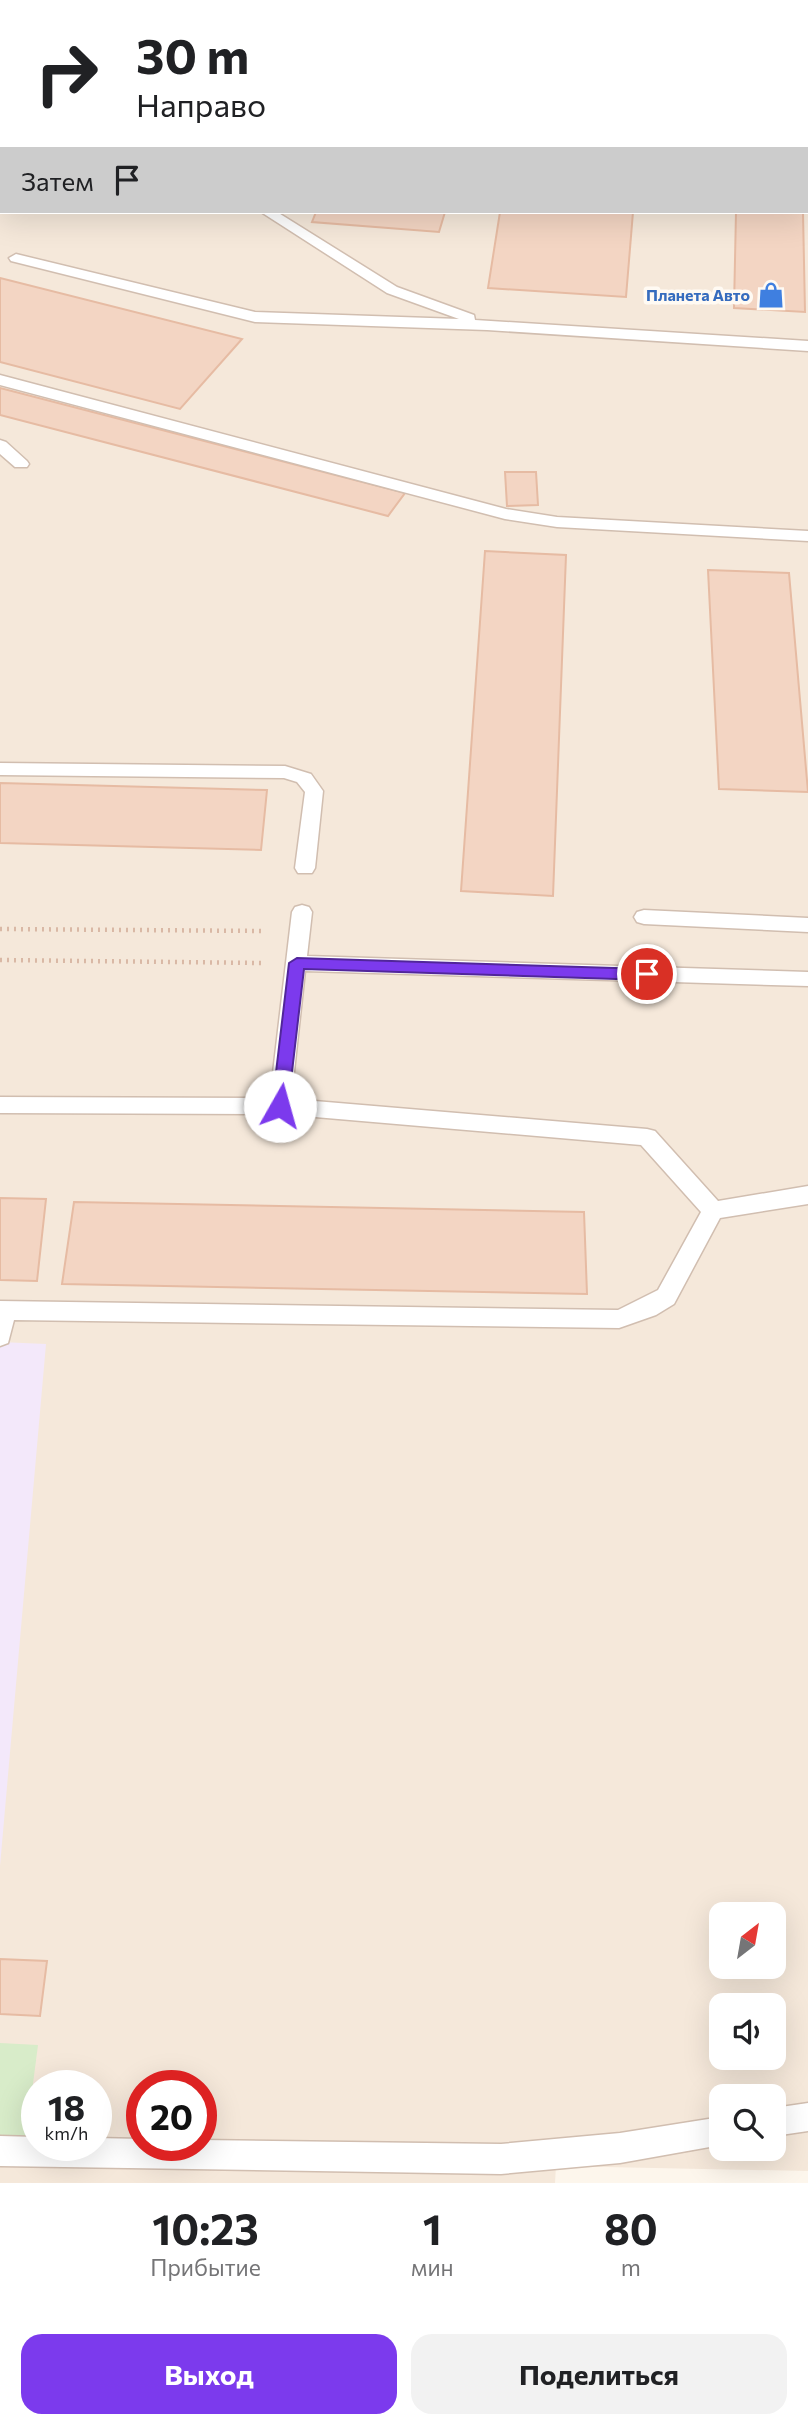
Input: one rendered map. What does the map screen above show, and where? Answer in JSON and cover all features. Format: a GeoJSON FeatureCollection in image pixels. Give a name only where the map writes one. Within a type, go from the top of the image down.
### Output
{"type":"FeatureCollection","features":[{"type":"Feature","properties":{"kind":"lane"},"geometry":{"type":"LineString","coordinates":[[271,214],[391,290],[487,325]]}},
{"type":"Feature","properties":{"kind":"lane"},"geometry":{"type":"LineString","coordinates":[[16,258],[256,317],[487,325],[808,346]]}},
{"type":"Feature","properties":{"kind":"lane"},"geometry":{"type":"LineString","coordinates":[[0,380],[505,514],[557,522],[808,536]]}},
{"type":"Feature","properties":{"kind":"lane"},"geometry":{"type":"LineString","coordinates":[[0,445],[21,464]]}},
{"type":"Feature","properties":{"kind":"lane"},"geometry":{"type":"LineString","coordinates":[[0,769],[285,772],[304,778],[314,790],[304,868]]}},
{"type":"Feature","properties":{"kind":"lane"},"geometry":{"type":"LineString","coordinates":[[644,917],[808,925]]}},
{"type":"Feature","properties":{"kind":"lane"},"geometry":{"type":"LineString","coordinates":[[280,1106],[301,921]]}},
{"type":"Feature","properties":{"kind":"lane"},"geometry":{"type":"LineString","coordinates":[[297,963],[808,979]]}},
{"type":"Feature","properties":{"kind":"lane"},"geometry":{"type":"LineString","coordinates":[[0,1105],[280,1106],[647,1138],[713,1210]]}},
{"type":"Feature","properties":{"kind":"lane"},"geometry":{"type":"LineString","coordinates":[[713,1210],[808,1195]]}},
{"type":"Feature","properties":{"kind":"lane"},"geometry":{"type":"LineString","coordinates":[[0,1336],[2,1310],[620,1319],[648,1308],[666,1297],[713,1210]]}},
{"type":"Feature","properties":{"kind":"lane"},"geometry":{"type":"LineString","coordinates":[[786,2120],[808,2117]]}},
{"type":"Feature","properties":{"kind":"lane"},"geometry":{"type":"LineString","coordinates":[[0,2151],[501,2159],[620,2148],[709,2133]]}},
{"type":"Feature","properties":{"kind":"path"},"geometry":{"type":"LineString","coordinates":[[0,929],[301,921]]}},
{"type":"Feature","properties":{"kind":"path"},"geometry":{"type":"LineString","coordinates":[[0,960],[297,963]]}},
{"type":"Feature","properties":{"kind":"shaded area"},"geometry":{"type":"Polygon","coordinates":[[[0,214],[808,214],[808,2171],[556,2166],[555,2183],[0,2183],[0,214]]]}},
{"type":"Feature","properties":{"kind":"shaded area"},"geometry":{"type":"Polygon","coordinates":[[[0,1342],[46,1344],[0,1866],[0,1342]]]}},
{"type":"Feature","properties":{"kind":"green space"},"geometry":{"type":"Polygon","coordinates":[[[0,2043],[38,2045],[35,2070],[21,2070],[21,2153],[0,2152],[0,2043]]]}},
{"type":"Feature","properties":{"kind":"building"},"geometry":{"type":"Polygon","coordinates":[[[315,214],[444,214],[439,232],[312,222],[315,214]]]}},
{"type":"Feature","properties":{"kind":"building"},"geometry":{"type":"Polygon","coordinates":[[[500,214],[633,214],[626,297],[488,288],[500,214]]]}},
{"type":"Feature","properties":{"kind":"building"},"geometry":{"type":"Polygon","coordinates":[[[736,214],[803,214],[805,312],[734,308],[736,214]]]}},
{"type":"Feature","properties":{"kind":"building"},"geometry":{"type":"Polygon","coordinates":[[[0,278],[242,339],[180,409],[0,362],[0,278]]]}},
{"type":"Feature","properties":{"kind":"building"},"geometry":{"type":"Polygon","coordinates":[[[0,388],[405,493],[388,516],[0,415],[0,388]]]}},
{"type":"Feature","properties":{"kind":"building"},"geometry":{"type":"Polygon","coordinates":[[[505,472],[536,472],[538,505],[507,506],[505,472]]]}},
{"type":"Feature","properties":{"kind":"building"},"geometry":{"type":"Polygon","coordinates":[[[485,551],[566,555],[553,896],[461,891],[485,551]]]}},
{"type":"Feature","properties":{"kind":"building"},"geometry":{"type":"Polygon","coordinates":[[[708,570],[789,573],[808,792],[719,789],[708,570]]]}},
{"type":"Feature","properties":{"kind":"building"},"geometry":{"type":"Polygon","coordinates":[[[0,783],[267,790],[261,850],[0,843],[0,783]]]}},
{"type":"Feature","properties":{"kind":"building"},"geometry":{"type":"Polygon","coordinates":[[[0,1198],[46,1199],[37,1281],[0,1280],[0,1198]]]}},
{"type":"Feature","properties":{"kind":"building"},"geometry":{"type":"Polygon","coordinates":[[[74,1202],[584,1212],[587,1294],[62,1284],[74,1202]]]}},
{"type":"Feature","properties":{"kind":"building"},"geometry":{"type":"Polygon","coordinates":[[[0,1959],[47,1961],[40,2016],[0,2014],[0,1959]]]}},
{"type":"Feature","properties":{"kind":"place","name":"Планета Авто"},"geometry":{"type":"Point","coordinates":[771,295]}},
{"type":"Feature","properties":{"kind":"route"},"geometry":{"type":"LineString","coordinates":[[280,1106],[297,963],[647,974]]}}]}
